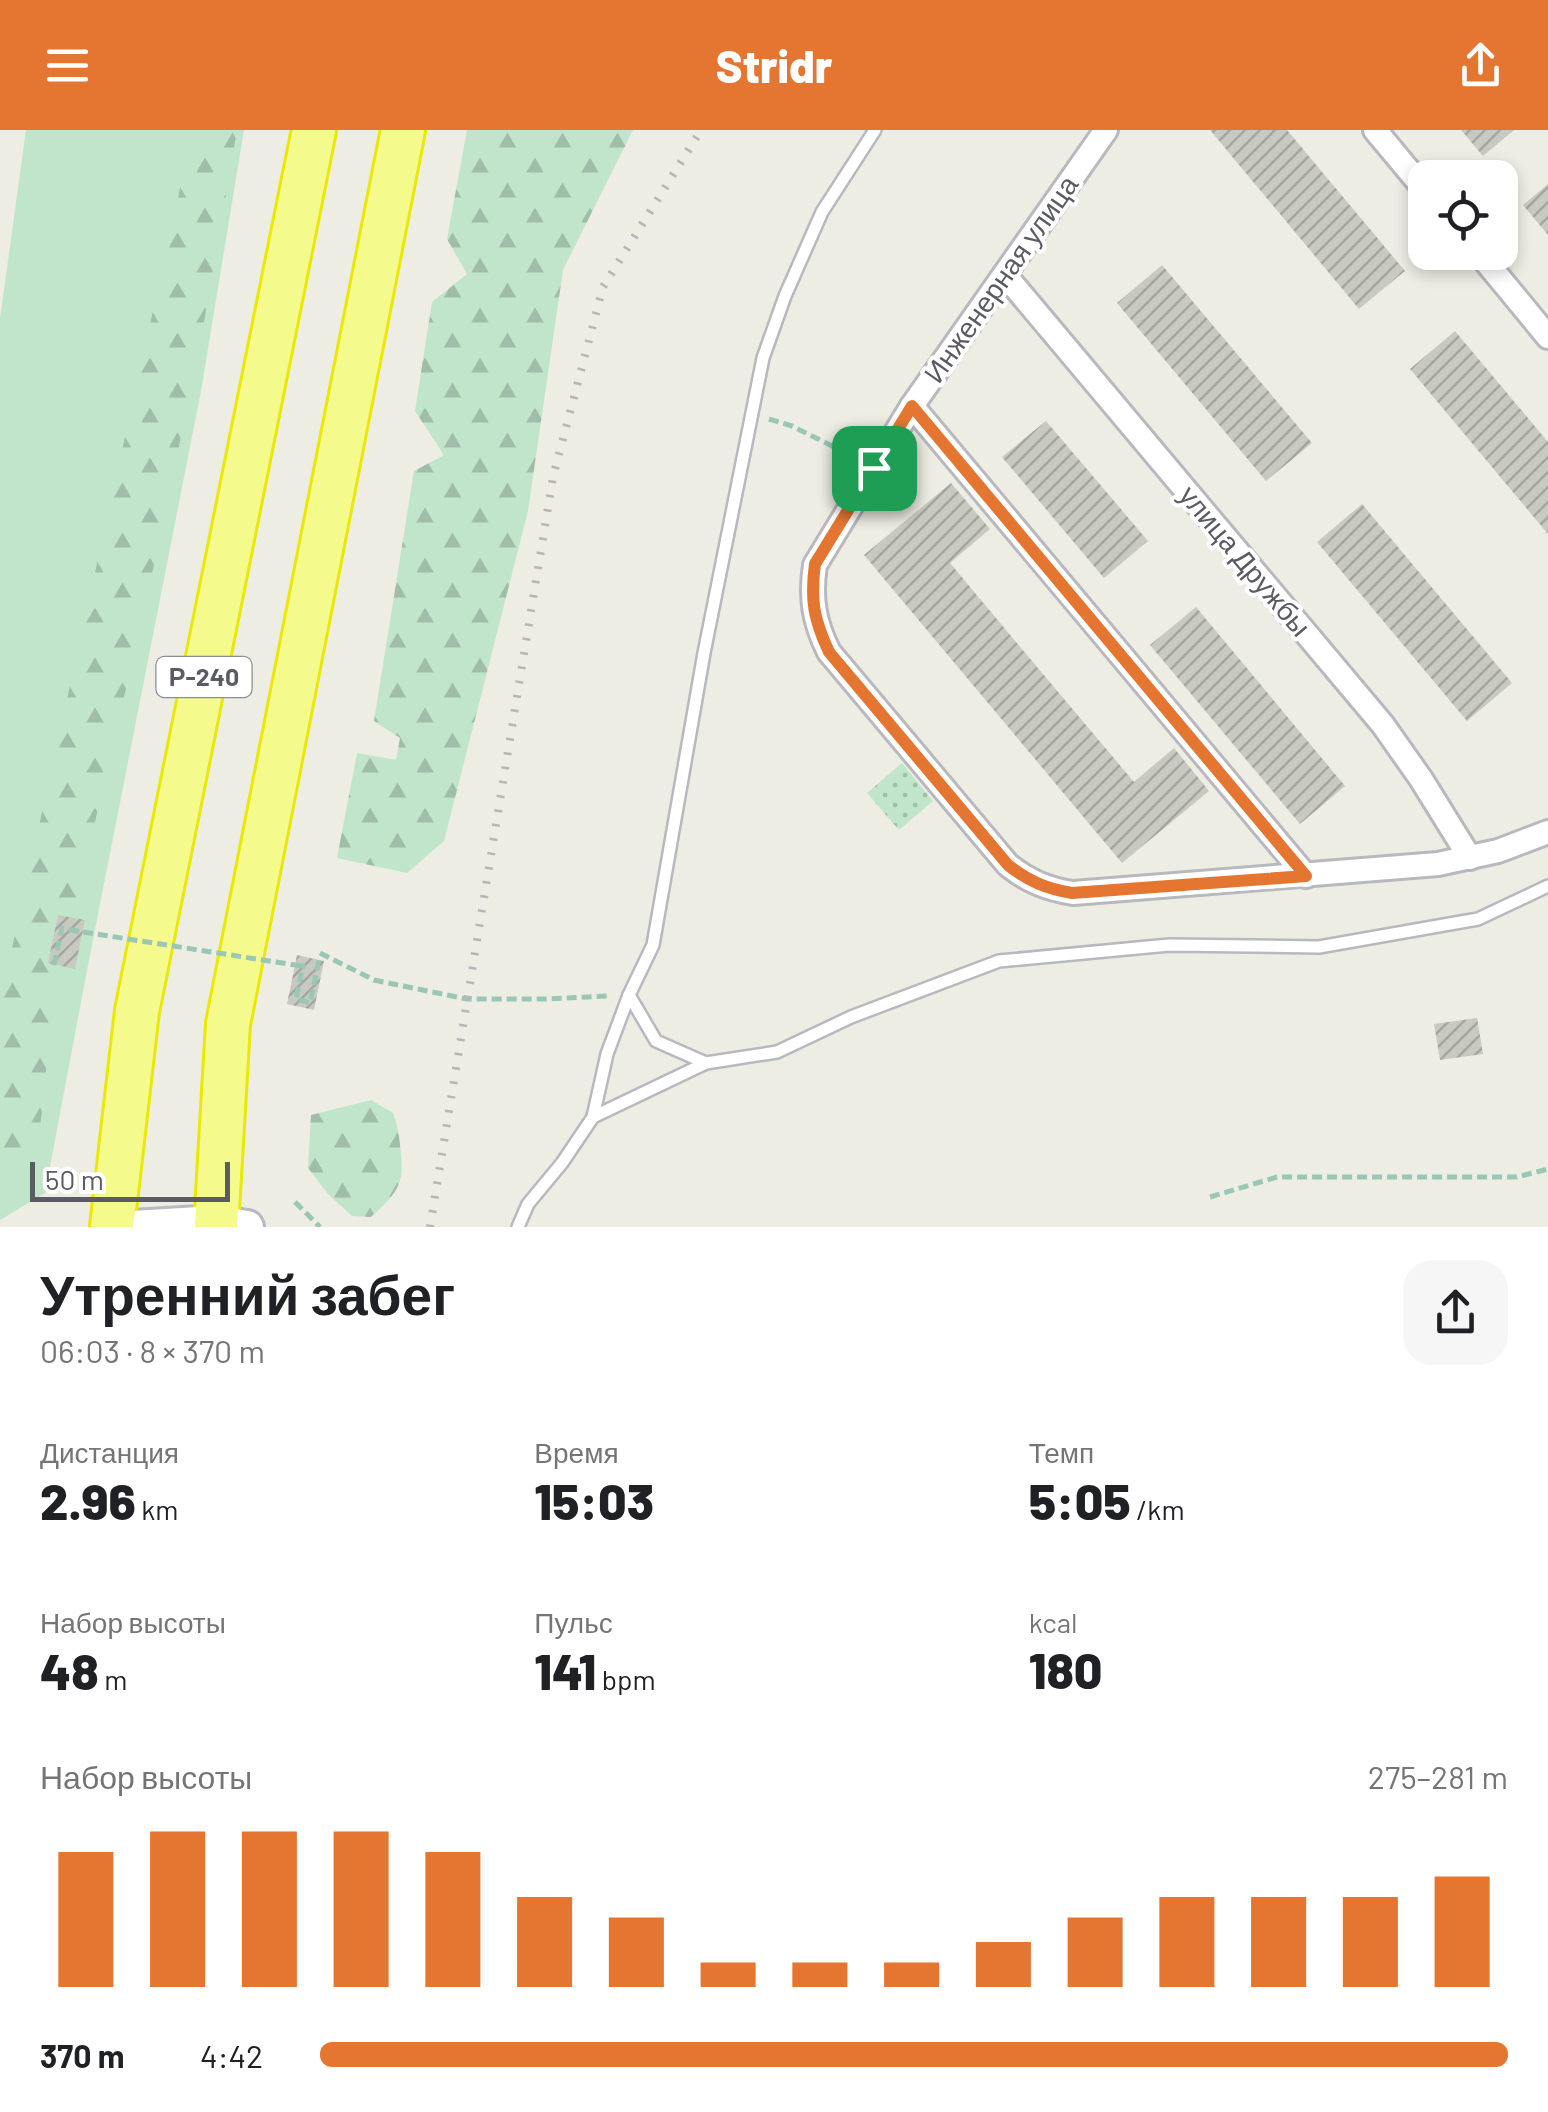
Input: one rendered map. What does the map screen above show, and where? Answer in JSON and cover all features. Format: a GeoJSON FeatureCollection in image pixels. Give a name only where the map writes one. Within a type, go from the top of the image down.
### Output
{"type":"FeatureCollection","features":[{"type":"Feature","properties":{"kind":"highway","name":"Р-240"},"geometry":{"type":"LineString","coordinates":[[112,1227],[137,1011],[314,130]]}},
{"type":"Feature","properties":{"kind":"highway","name":"Р-240"},"geometry":{"type":"LineString","coordinates":[[226,1225],[228,1024],[403,130]]}},
{"type":"Feature","properties":{"kind":"main road"},"geometry":{"type":"LineString","coordinates":[[133,1227],[226,1225]]}},
{"type":"Feature","properties":{"kind":"street","name":"Инженерная улица"},"geometry":{"type":"LineString","coordinates":[[1106,130],[912,406],[815,564],[812,606],[829,652],[1020,875],[1053,890],[1072,893],[1306,876]]}},
{"type":"Feature","properties":{"kind":"street"},"geometry":{"type":"LineString","coordinates":[[1375,130],[1408,170]]}},
{"type":"Feature","properties":{"kind":"street"},"geometry":{"type":"LineString","coordinates":[[1493,270],[1548,336]]}},
{"type":"Feature","properties":{"kind":"street","name":"улица Дружбы"},"geometry":{"type":"LineString","coordinates":[[1004,274],[1383,726],[1470,858]]}},
{"type":"Feature","properties":{"kind":"street"},"geometry":{"type":"LineString","coordinates":[[912,406],[1306,876],[1438,864],[1526,842],[1548,832]]}},
{"type":"Feature","properties":{"kind":"lane"},"geometry":{"type":"LineString","coordinates":[[518,1227],[528,1204],[594,1117],[607,1054],[653,945],[704,653],[763,358],[822,212],[875,130]]}},
{"type":"Feature","properties":{"kind":"lane"},"geometry":{"type":"LineString","coordinates":[[594,1117],[706,1063],[777,1052],[852,1017],[998,962],[1168,945],[1319,947],[1478,920],[1548,886]]}},
{"type":"Feature","properties":{"kind":"lane"},"geometry":{"type":"LineString","coordinates":[[629,995],[656,1040],[706,1063]]}},
{"type":"Feature","properties":{"kind":"path"},"geometry":{"type":"LineString","coordinates":[[752,413],[792,426],[874,468]]}},
{"type":"Feature","properties":{"kind":"path"},"geometry":{"type":"LineString","coordinates":[[54,964],[62,928],[303,966],[296,1000],[310,1002],[319,957],[374,980],[467,999],[629,995]]}},
{"type":"Feature","properties":{"kind":"path"},"geometry":{"type":"LineString","coordinates":[[1210,1197],[1276,1177],[1518,1177],[1548,1170]]}},
{"type":"Feature","properties":{"kind":"path"},"geometry":{"type":"LineString","coordinates":[[295,1202],[320,1227]]}},
{"type":"Feature","properties":{"kind":"green space"},"geometry":{"type":"Polygon","coordinates":[[[26,130],[244,130],[201,391],[45,1193],[0,1220],[0,319],[26,130]]]}},
{"type":"Feature","properties":{"kind":"green space"},"geometry":{"type":"Polygon","coordinates":[[[193,130],[237,130],[199,351],[146,602],[53,1003],[38,1149],[7,1165],[0,1158],[0,1002],[193,130]]]}},
{"type":"Feature","properties":{"kind":"green space"},"geometry":{"type":"Polygon","coordinates":[[[467,130],[633,130],[563,270],[528,511],[444,841],[407,873],[337,858],[357,753],[396,760],[400,738],[374,721],[414,471],[444,455],[415,411],[432,302],[467,274],[447,239],[467,130]]]}},
{"type":"Feature","properties":{"kind":"green space"},"geometry":{"type":"Polygon","coordinates":[[[902,763],[933,801],[899,830],[867,793],[902,763]]]}},
{"type":"Feature","properties":{"kind":"green space"},"geometry":{"type":"Polygon","coordinates":[[[371,1100],[393,1113],[400,1141],[401,1178],[394,1193],[371,1217],[352,1216],[308,1168],[311,1115],[371,1100]]]}},
{"type":"Feature","properties":{"kind":"building"},"geometry":{"type":"Polygon","coordinates":[[[1210,130],[1287,130],[1405,271],[1359,309],[1210,130]]]}},
{"type":"Feature","properties":{"kind":"building"},"geometry":{"type":"Polygon","coordinates":[[[1461,130],[1514,130],[1483,156],[1461,130]]]}},
{"type":"Feature","properties":{"kind":"building"},"geometry":{"type":"Polygon","coordinates":[[[1548,184],[1548,235],[1523,205],[1548,184]]]}},
{"type":"Feature","properties":{"kind":"building"},"geometry":{"type":"Polygon","coordinates":[[[1162,265],[1312,443],[1266,481],[1117,303],[1162,265]]]}},
{"type":"Feature","properties":{"kind":"building"},"geometry":{"type":"Polygon","coordinates":[[[1455,331],[1548,442],[1548,534],[1410,369],[1455,331]]]}},
{"type":"Feature","properties":{"kind":"building"},"geometry":{"type":"Polygon","coordinates":[[[1046,421],[1148,541],[1104,578],[1002,457],[1046,421]]]}},
{"type":"Feature","properties":{"kind":"building"},"geometry":{"type":"Polygon","coordinates":[[[951,483],[990,529],[950,563],[1011,636],[1134,782],[1174,748],[1209,791],[1122,863],[864,555],[951,483]]]}},
{"type":"Feature","properties":{"kind":"building"},"geometry":{"type":"Polygon","coordinates":[[[1362,504],[1512,683],[1467,721],[1317,542],[1362,504]]]}},
{"type":"Feature","properties":{"kind":"building"},"geometry":{"type":"Polygon","coordinates":[[[1196,607],[1345,786],[1300,824],[1150,645],[1196,607]]]}},
{"type":"Feature","properties":{"kind":"building"},"geometry":{"type":"Polygon","coordinates":[[[58,915],[85,920],[75,969],[48,963],[58,915]]]}},
{"type":"Feature","properties":{"kind":"building"},"geometry":{"type":"Polygon","coordinates":[[[297,955],[324,961],[314,1010],[287,1004],[297,955]]]}},
{"type":"Feature","properties":{"kind":"building"},"geometry":{"type":"Polygon","coordinates":[[[1477,1018],[1483,1054],[1440,1060],[1434,1024],[1477,1018]]]}},
{"type":"Feature","properties":{"kind":"railway"},"geometry":{"type":"LineString","coordinates":[[430,1227],[553,477],[603,287],[701,130]]}},
{"type":"Feature","properties":{"kind":"route"},"geometry":{"type":"LineString","coordinates":[[912,406],[1306,876],[1072,893],[1037,884],[1008,865],[829,652],[818,628],[812,606],[815,564],[874,468],[912,406]]}}]}
